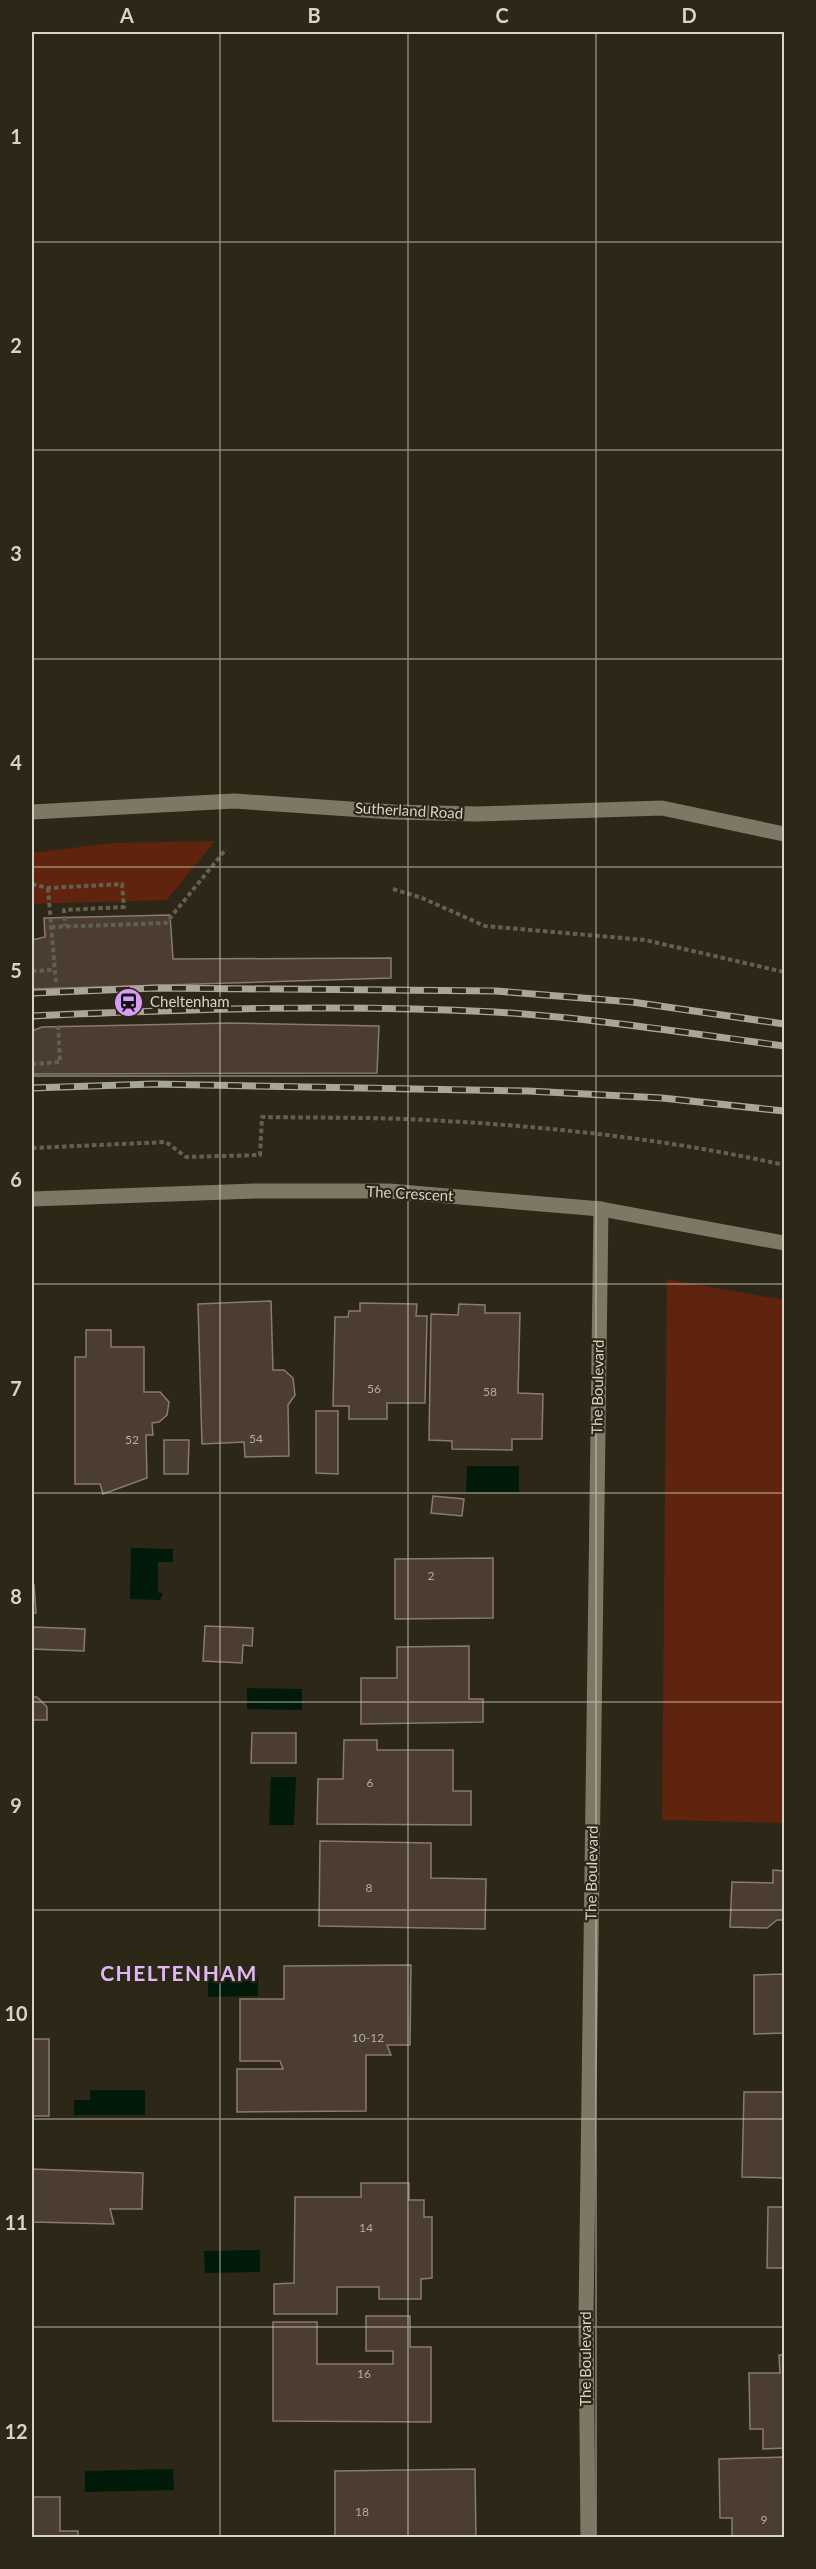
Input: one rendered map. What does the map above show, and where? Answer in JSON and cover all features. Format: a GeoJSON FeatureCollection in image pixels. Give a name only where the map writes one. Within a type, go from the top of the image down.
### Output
{"type":"FeatureCollection","features":[{"type":"Feature","properties":{"kind":"street","name":"Sutherland Road"},"geometry":{"type":"LineString","coordinates":[[32,812],[234,801],[393,812],[477,814],[662,808],[784,834]]}},
{"type":"Feature","properties":{"kind":"street","name":"The Crescent"},"geometry":{"type":"LineString","coordinates":[[32,1199],[255,1191],[388,1191],[601,1209],[784,1243]]}},
{"type":"Feature","properties":{"kind":"street","name":"The Boulevard"},"geometry":{"type":"LineString","coordinates":[[588,2538],[586,2316],[601,1209]]}},
{"type":"Feature","properties":{"kind":"path"},"geometry":{"type":"LineString","coordinates":[[51,927],[166,923],[226,849]]}},
{"type":"Feature","properties":{"kind":"path"},"geometry":{"type":"LineString","coordinates":[[32,884],[48,888],[122,884],[124,907],[64,910],[65,926]]}},
{"type":"Feature","properties":{"kind":"path"},"geometry":{"type":"LineString","coordinates":[[48,888],[56,984]]}},
{"type":"Feature","properties":{"kind":"path"},"geometry":{"type":"LineString","coordinates":[[393,889],[422,898],[485,926],[645,940],[784,972]]}},
{"type":"Feature","properties":{"kind":"path"},"geometry":{"type":"LineString","coordinates":[[32,971],[54,970]]}},
{"type":"Feature","properties":{"kind":"path"},"geometry":{"type":"LineString","coordinates":[[32,1064],[60,1062],[58,1024]]}},
{"type":"Feature","properties":{"kind":"path"},"geometry":{"type":"LineString","coordinates":[[32,1148],[166,1142],[186,1157],[260,1155],[262,1117],[415,1120],[622,1137],[734,1154],[784,1165]]}},
{"type":"Feature","properties":{"kind":"shaded area"},"geometry":{"type":"Polygon","coordinates":[[[215,841],[167,900],[32,904],[32,853],[112,843],[215,841]]]}},
{"type":"Feature","properties":{"kind":"shaded area"},"geometry":{"type":"Polygon","coordinates":[[[667,1279],[784,1300],[784,1823],[662,1820],[667,1279]]]}},
{"type":"Feature","properties":{"kind":"shaded area"},"geometry":{"type":"Polygon","coordinates":[[[467,1466],[519,1466],[519,1492],[466,1492],[467,1466]]]}},
{"type":"Feature","properties":{"kind":"shaded area"},"geometry":{"type":"Polygon","coordinates":[[[131,1548],[173,1549],[173,1562],[158,1562],[158,1592],[163,1594],[160,1600],[130,1599],[131,1548]]]}},
{"type":"Feature","properties":{"kind":"shaded area"},"geometry":{"type":"Polygon","coordinates":[[[247,1688],[302,1689],[302,1710],[247,1709],[247,1688]]]}},
{"type":"Feature","properties":{"kind":"shaded area"},"geometry":{"type":"Polygon","coordinates":[[[271,1777],[296,1777],[294,1825],[269,1825],[271,1777]]]}},
{"type":"Feature","properties":{"kind":"shaded area"},"geometry":{"type":"Polygon","coordinates":[[[258,1976],[258,1996],[208,1997],[208,1978],[258,1976]]]}},
{"type":"Feature","properties":{"kind":"shaded area"},"geometry":{"type":"Polygon","coordinates":[[[90,2090],[145,2090],[145,2115],[74,2115],[74,2100],[90,2100],[90,2090]]]}},
{"type":"Feature","properties":{"kind":"shaded area"},"geometry":{"type":"Polygon","coordinates":[[[260,2250],[260,2272],[205,2273],[204,2251],[260,2250]]]}},
{"type":"Feature","properties":{"kind":"shaded area"},"geometry":{"type":"Polygon","coordinates":[[[173,2469],[174,2490],[85,2492],[85,2471],[173,2469]]]}},
{"type":"Feature","properties":{"kind":"building"},"geometry":{"type":"Polygon","coordinates":[[[170,915],[173,959],[391,958],[391,978],[32,989],[32,940],[45,937],[44,918],[170,915]]]}},
{"type":"Feature","properties":{"kind":"building"},"geometry":{"type":"Polygon","coordinates":[[[230,1023],[379,1026],[377,1073],[32,1074],[32,1031],[42,1027],[230,1023]]]}},
{"type":"Feature","properties":{"kind":"building"},"geometry":{"type":"Polygon","coordinates":[[[271,1301],[273,1370],[284,1370],[293,1378],[295,1395],[288,1405],[289,1456],[245,1457],[244,1442],[202,1444],[198,1304],[271,1301]]]}},
{"type":"Feature","properties":{"kind":"building"},"geometry":{"type":"Polygon","coordinates":[[[360,1303],[417,1304],[416,1316],[427,1316],[425,1403],[387,1403],[387,1419],[349,1419],[349,1406],[333,1406],[335,1317],[348,1317],[349,1311],[360,1311],[360,1303]]]}},
{"type":"Feature","properties":{"kind":"building"},"geometry":{"type":"Polygon","coordinates":[[[459,1304],[485,1305],[485,1313],[520,1313],[518,1393],[543,1394],[542,1439],[512,1439],[512,1450],[452,1449],[452,1441],[429,1440],[431,1314],[458,1315],[459,1304]]]}},
{"type":"Feature","properties":{"kind":"building"},"geometry":{"type":"Polygon","coordinates":[[[86,1330],[111,1330],[111,1347],[144,1347],[144,1392],[160,1392],[169,1402],[167,1415],[159,1422],[152,1423],[153,1435],[146,1435],[147,1478],[103,1494],[100,1484],[75,1484],[75,1357],[86,1357],[86,1330]]]}},
{"type":"Feature","properties":{"kind":"building"},"geometry":{"type":"Polygon","coordinates":[[[316,1411],[338,1411],[338,1474],[316,1473],[316,1411]]]}},
{"type":"Feature","properties":{"kind":"building"},"geometry":{"type":"Polygon","coordinates":[[[164,1440],[189,1440],[188,1474],[164,1474],[164,1440]]]}},
{"type":"Feature","properties":{"kind":"building"},"geometry":{"type":"Polygon","coordinates":[[[433,1496],[464,1499],[462,1516],[431,1513],[433,1496]]]}},
{"type":"Feature","properties":{"kind":"building"},"geometry":{"type":"Polygon","coordinates":[[[493,1558],[493,1618],[395,1619],[395,1559],[493,1558]]]}},
{"type":"Feature","properties":{"kind":"building"},"geometry":{"type":"Polygon","coordinates":[[[32,1585],[34,1585],[36,1613],[32,1613],[32,1585]]]}},
{"type":"Feature","properties":{"kind":"building"},"geometry":{"type":"Polygon","coordinates":[[[205,1626],[253,1628],[252,1646],[243,1645],[242,1663],[203,1661],[205,1626]]]}},
{"type":"Feature","properties":{"kind":"building"},"geometry":{"type":"Polygon","coordinates":[[[32,1627],[85,1629],[84,1651],[32,1649],[32,1627]]]}},
{"type":"Feature","properties":{"kind":"building"},"geometry":{"type":"Polygon","coordinates":[[[469,1646],[469,1699],[483,1699],[483,1722],[361,1724],[361,1678],[397,1678],[397,1647],[469,1646]]]}},
{"type":"Feature","properties":{"kind":"building"},"geometry":{"type":"Polygon","coordinates":[[[32,1697],[37,1697],[47,1707],[47,1720],[32,1720],[32,1697]]]}},
{"type":"Feature","properties":{"kind":"building"},"geometry":{"type":"Polygon","coordinates":[[[252,1733],[296,1733],[296,1763],[251,1763],[252,1733]]]}},
{"type":"Feature","properties":{"kind":"building"},"geometry":{"type":"Polygon","coordinates":[[[344,1740],[377,1740],[377,1750],[453,1750],[453,1791],[471,1791],[471,1825],[317,1824],[318,1779],[343,1779],[344,1740]]]}},
{"type":"Feature","properties":{"kind":"building"},"geometry":{"type":"Polygon","coordinates":[[[320,1841],[431,1843],[431,1878],[486,1879],[485,1929],[319,1926],[320,1841]]]}},
{"type":"Feature","properties":{"kind":"building"},"geometry":{"type":"Polygon","coordinates":[[[773,1870],[784,1871],[784,1920],[777,1920],[767,1928],[730,1927],[732,1882],[773,1883],[773,1870]]]}},
{"type":"Feature","properties":{"kind":"building"},"geometry":{"type":"Polygon","coordinates":[[[411,1965],[410,2045],[387,2045],[391,2055],[366,2055],[366,2111],[237,2112],[237,2069],[283,2069],[280,2061],[240,2061],[240,1999],[284,1999],[284,1966],[411,1965]]]}},
{"type":"Feature","properties":{"kind":"building"},"geometry":{"type":"Polygon","coordinates":[[[784,1974],[784,2033],[754,2034],[754,1975],[784,1974]]]}},
{"type":"Feature","properties":{"kind":"building"},"geometry":{"type":"Polygon","coordinates":[[[32,2039],[49,2039],[49,2116],[32,2116],[32,2039]]]}},
{"type":"Feature","properties":{"kind":"building"},"geometry":{"type":"Polygon","coordinates":[[[744,2092],[784,2092],[784,2178],[742,2177],[744,2092]]]}},
{"type":"Feature","properties":{"kind":"building"},"geometry":{"type":"Polygon","coordinates":[[[32,2169],[143,2173],[142,2209],[110,2209],[114,2224],[32,2222],[32,2169]]]}},
{"type":"Feature","properties":{"kind":"building"},"geometry":{"type":"Polygon","coordinates":[[[361,2183],[409,2183],[409,2200],[424,2200],[424,2217],[432,2217],[432,2278],[421,2279],[421,2299],[379,2299],[379,2287],[337,2287],[337,2314],[274,2314],[274,2284],[294,2283],[295,2197],[361,2197],[361,2183]]]}},
{"type":"Feature","properties":{"kind":"building"},"geometry":{"type":"Polygon","coordinates":[[[768,2207],[784,2207],[784,2268],[767,2268],[768,2207]]]}},
{"type":"Feature","properties":{"kind":"building"},"geometry":{"type":"Polygon","coordinates":[[[366,2316],[410,2316],[410,2347],[431,2347],[431,2422],[273,2421],[273,2322],[317,2322],[317,2364],[393,2364],[393,2351],[366,2351],[366,2316]]]}},
{"type":"Feature","properties":{"kind":"building"},"geometry":{"type":"Polygon","coordinates":[[[779,2355],[784,2355],[784,2448],[763,2449],[763,2429],[750,2429],[749,2373],[780,2373],[779,2355]]]}},
{"type":"Feature","properties":{"kind":"building"},"geometry":{"type":"Polygon","coordinates":[[[784,2457],[784,2538],[732,2538],[732,2518],[720,2518],[719,2459],[784,2457]]]}},
{"type":"Feature","properties":{"kind":"building"},"geometry":{"type":"Polygon","coordinates":[[[475,2469],[476,2538],[335,2538],[335,2471],[475,2469]]]}},
{"type":"Feature","properties":{"kind":"building"},"geometry":{"type":"Polygon","coordinates":[[[32,2497],[60,2497],[60,2531],[78,2531],[78,2538],[32,2538],[32,2497]]]}},
{"type":"Feature","properties":{"kind":"railway"},"geometry":{"type":"LineString","coordinates":[[32,993],[156,988],[496,991],[632,1002],[784,1024]]}},
{"type":"Feature","properties":{"kind":"railway"},"geometry":{"type":"LineString","coordinates":[[32,1016],[264,1008],[379,1008],[495,1012],[640,1026],[784,1046]]}},
{"type":"Feature","properties":{"kind":"railway"},"geometry":{"type":"LineString","coordinates":[[32,1088],[153,1084],[528,1091],[662,1098],[784,1111]]}},
{"type":"Feature","properties":{"kind":"place","name":"Cheltenham"},"geometry":{"type":"Point","coordinates":[129,1002]}},
{"type":"Feature","properties":{"kind":"district","name":"CHELTENHAM"},"geometry":{"type":"Point","coordinates":[179,1974]}}]}
